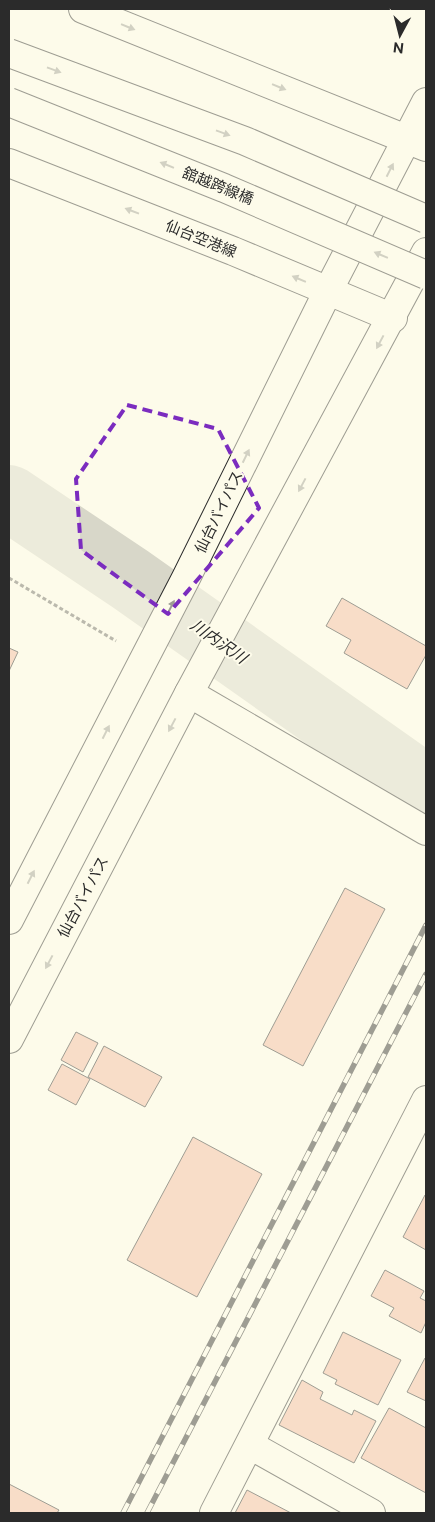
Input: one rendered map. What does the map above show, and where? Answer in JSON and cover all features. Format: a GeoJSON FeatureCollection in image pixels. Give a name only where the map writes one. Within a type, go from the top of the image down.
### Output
{"type":"FeatureCollection","features":[{"type":"Feature","properties":{"kind":"main road"},"geometry":{"type":"LineString","coordinates":[[83,9],[416,143]]}},
{"type":"Feature","properties":{"kind":"main road"},"geometry":{"type":"LineString","coordinates":[[9,53],[245,141],[426,219]]}},
{"type":"Feature","properties":{"kind":"main road","name":"舘越跨線橋"},"geometry":{"type":"LineString","coordinates":[[9,102],[224,188],[426,275]]}},
{"type":"Feature","properties":{"kind":"main road","name":"仙台バイパス"},"geometry":{"type":"LineString","coordinates":[[9,920],[186,578],[328,290],[416,143],[426,102]]}},
{"type":"Feature","properties":{"kind":"main road","name":"仙台空港線"},"geometry":{"type":"LineString","coordinates":[[9,163],[328,290],[393,318]]}},
{"type":"Feature","properties":{"kind":"main road","name":"仙台バイパス"},"geometry":{"type":"LineString","coordinates":[[9,1038],[189,693],[205,667],[234,610],[393,318],[426,252]]}},
{"type":"Feature","properties":{"kind":"main road"},"geometry":{"type":"LineString","coordinates":[[189,693],[426,831]]}},
{"type":"Feature","properties":{"kind":"main road"},"geometry":{"type":"LineString","coordinates":[[214,1513],[426,1100]]}},
{"type":"Feature","properties":{"kind":"main road"},"geometry":{"type":"LineString","coordinates":[[250,1445],[372,1513]]}},
{"type":"Feature","properties":{"kind":"path"},"geometry":{"type":"LineString","coordinates":[[9,578],[118,643]]}},
{"type":"Feature","properties":{"kind":"highlighted area"},"geometry":{"type":"Polygon","coordinates":[[[127,405],[218,429],[259,508],[168,614],[81,550],[76,479],[127,405]]]}},
{"type":"Feature","properties":{"kind":"building"},"geometry":{"type":"Polygon","coordinates":[[[342,598],[426,646],[426,655],[407,689],[344,653],[351,640],[326,626],[342,598]]]}},
{"type":"Feature","properties":{"kind":"building"},"geometry":{"type":"Polygon","coordinates":[[[9,648],[18,652],[9,671],[9,648]]]}},
{"type":"Feature","properties":{"kind":"building"},"geometry":{"type":"Polygon","coordinates":[[[345,888],[385,909],[303,1066],[263,1045],[345,888]]]}},
{"type":"Feature","properties":{"kind":"building"},"geometry":{"type":"Polygon","coordinates":[[[76,1032],[98,1043],[83,1072],[61,1060],[76,1032]]]}},
{"type":"Feature","properties":{"kind":"building"},"geometry":{"type":"Polygon","coordinates":[[[104,1046],[162,1077],[145,1107],[88,1077],[104,1046]]]}},
{"type":"Feature","properties":{"kind":"building"},"geometry":{"type":"Polygon","coordinates":[[[62,1064],[90,1079],[76,1105],[48,1090],[62,1064]]]}},
{"type":"Feature","properties":{"kind":"building"},"geometry":{"type":"Polygon","coordinates":[[[193,1137],[262,1174],[197,1297],[127,1260],[193,1137]]]}},
{"type":"Feature","properties":{"kind":"building"},"geometry":{"type":"Polygon","coordinates":[[[426,1196],[426,1250],[403,1237],[426,1196]]]}},
{"type":"Feature","properties":{"kind":"building"},"geometry":{"type":"Polygon","coordinates":[[[385,1270],[424,1291],[420,1298],[426,1301],[426,1322],[421,1333],[389,1316],[394,1308],[371,1296],[385,1270]]]}},
{"type":"Feature","properties":{"kind":"building"},"geometry":{"type":"Polygon","coordinates":[[[343,1332],[401,1360],[378,1405],[335,1384],[337,1380],[323,1373],[343,1332]]]}},
{"type":"Feature","properties":{"kind":"building"},"geometry":{"type":"Polygon","coordinates":[[[426,1358],[426,1401],[407,1392],[426,1358]]]}},
{"type":"Feature","properties":{"kind":"building"},"geometry":{"type":"Polygon","coordinates":[[[302,1380],[323,1392],[320,1399],[352,1415],[354,1410],[376,1421],[354,1463],[279,1425],[302,1380]]]}},
{"type":"Feature","properties":{"kind":"building"},"geometry":{"type":"Polygon","coordinates":[[[389,1408],[426,1428],[426,1493],[361,1458],[389,1408]]]}},
{"type":"Feature","properties":{"kind":"building"},"geometry":{"type":"Polygon","coordinates":[[[9,1484],[59,1510],[57,1513],[9,1513],[9,1484]]]}},
{"type":"Feature","properties":{"kind":"building"},"geometry":{"type":"Polygon","coordinates":[[[247,1490],[291,1513],[235,1513],[247,1490]]]}},
{"type":"Feature","properties":{"kind":"waterway","name":"川内沢川"},"geometry":{"type":"LineString","coordinates":[[9,498],[130,579],[426,788]]}},
{"type":"Feature","properties":{"kind":"railway"},"geometry":{"type":"LineString","coordinates":[[123,1513],[426,925]]}},
{"type":"Feature","properties":{"kind":"railway"},"geometry":{"type":"LineString","coordinates":[[147,1513],[426,974]]}}]}
